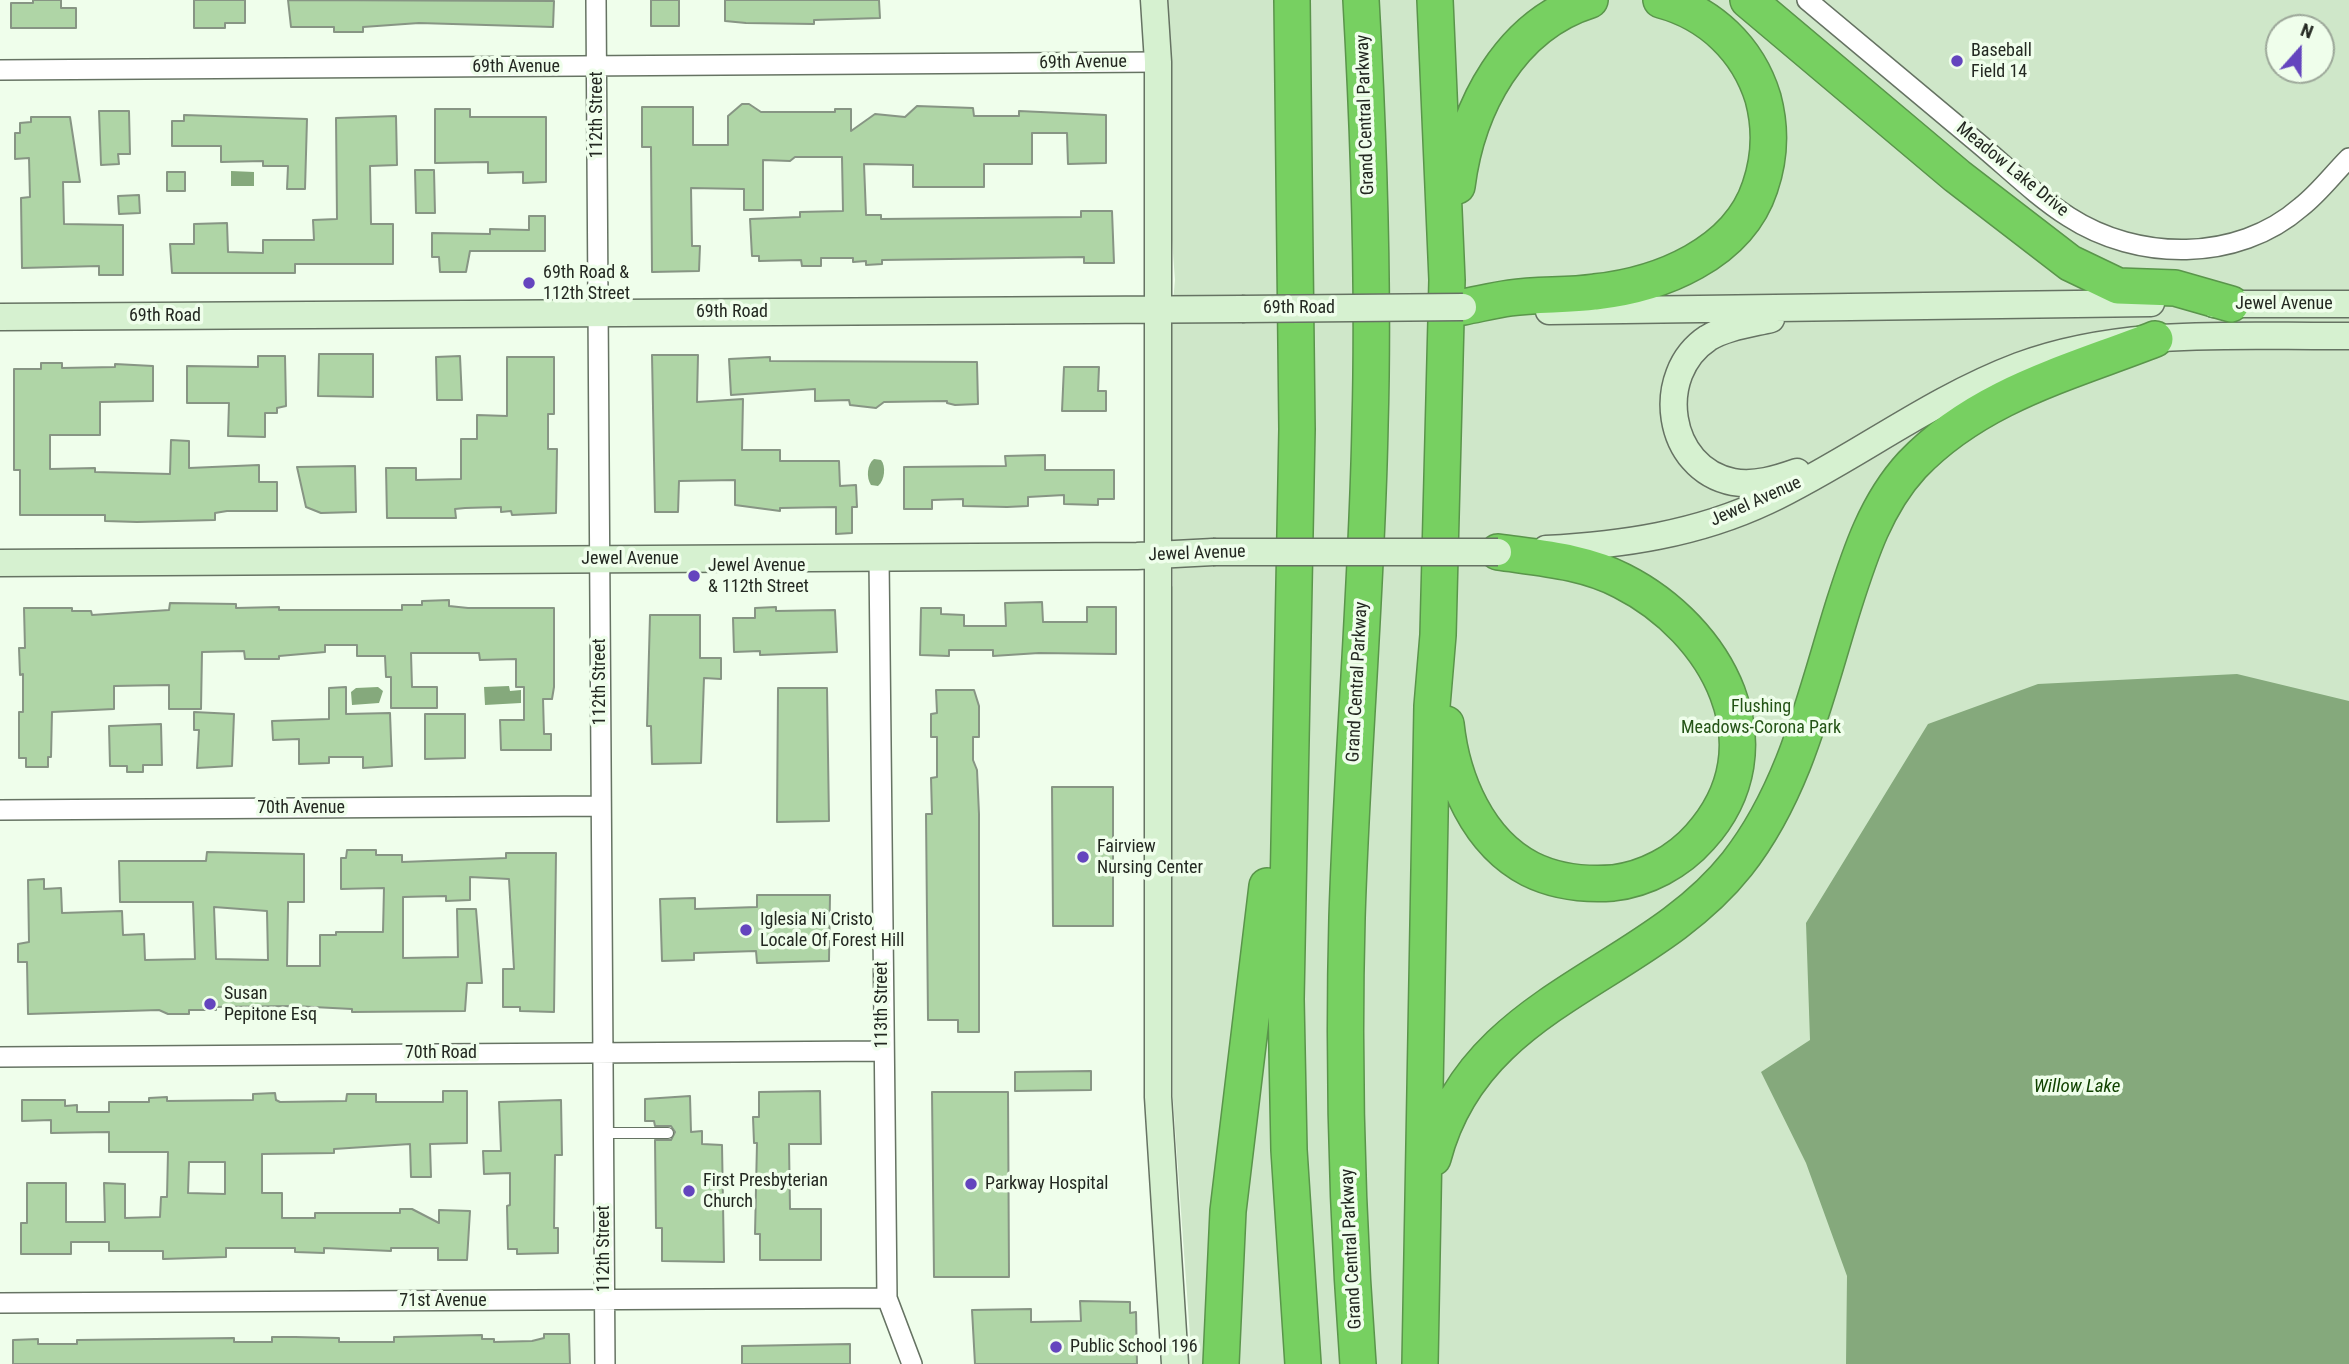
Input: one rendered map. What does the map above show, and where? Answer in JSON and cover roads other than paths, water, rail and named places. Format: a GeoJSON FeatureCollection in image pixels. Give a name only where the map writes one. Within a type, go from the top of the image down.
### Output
{"type":"FeatureCollection","features":[{"type":"Feature","properties":{"kind":"highway"},"geometry":{"type":"LineString","coordinates":[[1292,0],[1297,329],[1286,999],[1290,1163],[1303,1364]]}},
{"type":"Feature","properties":{"kind":"highway","name":"Grand Central Parkway"},"geometry":{"type":"LineString","coordinates":[[1358,1364],[1349,1209],[1345,1045],[1349,868],[1370,427],[1370,200],[1361,0]]}},
{"type":"Feature","properties":{"kind":"highway"},"geometry":{"type":"LineString","coordinates":[[1436,0],[1455,293]]}},
{"type":"Feature","properties":{"kind":"highway"},"geometry":{"type":"LineString","coordinates":[[1420,1364],[1432,706],[1438,635],[1462,158],[1485,92],[1510,56],[1531,33],[1565,9],[1590,0]]}},
{"type":"Feature","properties":{"kind":"highway"},"geometry":{"type":"LineString","coordinates":[[1455,293],[1511,298],[1607,291],[1652,279],[1707,253],[1729,237],[1747,215],[1759,190],[1768,151],[1768,122],[1761,91],[1748,65],[1724,34],[1693,13],[1661,0]]}},
{"type":"Feature","properties":{"kind":"highway"},"geometry":{"type":"LineString","coordinates":[[1748,0],[1976,191],[2070,263],[2118,286],[2175,288],[2231,304]]}},
{"type":"Feature","properties":{"kind":"highway"},"geometry":{"type":"LineString","coordinates":[[1757,0],[1781,27]]}},
{"type":"Feature","properties":{"kind":"highway"},"geometry":{"type":"LineString","coordinates":[[1422,1206],[1448,1113],[1488,1056],[1527,1020],[1685,914],[1724,879],[1754,841],[1781,794],[1793,763],[1864,543],[1886,500],[1909,468],[1962,422],[2006,396],[2155,338]]}},
{"type":"Feature","properties":{"kind":"highway"},"geometry":{"type":"LineString","coordinates":[[1438,635],[1446,730],[1459,779],[1485,830],[1514,859],[1561,880],[1585,884],[1623,881],[1651,873],[1674,860],[1711,824],[1733,778],[1738,740],[1731,698],[1700,645],[1665,610],[1621,580],[1584,566],[1499,552]]}},
{"type":"Feature","properties":{"kind":"highway"},"geometry":{"type":"LineString","coordinates":[[1221,1364],[1228,1210],[1293,657]]}},
{"type":"Feature","properties":{"kind":"street","name":"112th Street"},"geometry":{"type":"LineString","coordinates":[[596,0],[606,1364]]}},
{"type":"Feature","properties":{"kind":"street"},"geometry":{"type":"LineString","coordinates":[[1154,0],[1158,61],[1158,1097],[1175,1364]]}},
{"type":"Feature","properties":{"kind":"street","name":"Meadow Lake Drive"},"geometry":{"type":"LineString","coordinates":[[1807,0],[2045,200],[2093,231],[2120,241],[2145,247],[2192,250],[2242,240],[2263,232],[2301,208],[2349,158]]}},
{"type":"Feature","properties":{"kind":"street","name":"69th Avenue"},"geometry":{"type":"LineString","coordinates":[[0,70],[1158,61]]}},
{"type":"Feature","properties":{"kind":"street","name":"Jewel Avenue"},"geometry":{"type":"LineString","coordinates":[[1455,293],[1514,312],[2349,304]]}},
{"type":"Feature","properties":{"kind":"street","name":"69th Road"},"geometry":{"type":"LineString","coordinates":[[0,317],[1242,309],[1455,293]]}},
{"type":"Feature","properties":{"kind":"street"},"geometry":{"type":"LineString","coordinates":[[1813,309],[1721,332],[1703,342],[1688,358],[1678,376],[1673,404],[1675,426],[1695,460],[1713,474],[1732,482],[1754,483],[1777,478],[1855,452]]}},
{"type":"Feature","properties":{"kind":"street","name":"Jewel Avenue"},"geometry":{"type":"LineString","coordinates":[[0,563],[1499,552],[1618,544],[1686,530],[1767,500],[1957,394],[2020,366],[2086,347],[2155,338],[2349,336]]}},
{"type":"Feature","properties":{"kind":"street","name":"113th Street"},"geometry":{"type":"LineString","coordinates":[[879,558],[882,1051],[887,1298],[912,1364]]}},
{"type":"Feature","properties":{"kind":"street","name":"70th Avenue"},"geometry":{"type":"LineString","coordinates":[[0,810],[601,806]]}},
{"type":"Feature","properties":{"kind":"street","name":"70th Road"},"geometry":{"type":"LineString","coordinates":[[0,1056],[882,1051]]}},
{"type":"Feature","properties":{"kind":"street","name":"71st Avenue"},"geometry":{"type":"LineString","coordinates":[[0,1303],[887,1298]]}},
{"type":"Feature","properties":{"kind":"lane"},"geometry":{"type":"LineString","coordinates":[[604,1133],[668,1133]]}},
{"type":"Feature","properties":{"kind":"water"},"geometry":{"type":"Polygon","coordinates":[[[231,171],[254,172],[254,186],[231,186],[231,171]]]}},
{"type":"Feature","properties":{"kind":"water"},"geometry":{"type":"Polygon","coordinates":[[[874,459],[881,460],[884,466],[883,477],[878,486],[871,485],[868,479],[868,471],[874,459]]]}},
{"type":"Feature","properties":{"kind":"water","name":"Willow Lake"},"geometry":{"type":"Polygon","coordinates":[[[2237,674],[2349,701],[2349,1364],[1846,1364],[1847,1276],[1806,1163],[1761,1072],[1810,1040],[1806,923],[1928,724],[2038,684],[2237,674]]]}},
{"type":"Feature","properties":{"kind":"water"},"geometry":{"type":"Polygon","coordinates":[[[509,686],[510,691],[521,690],[521,703],[485,705],[484,687],[509,686]]]}},
{"type":"Feature","properties":{"kind":"water"},"geometry":{"type":"Polygon","coordinates":[[[378,687],[383,691],[379,703],[352,705],[351,692],[356,688],[378,687]]]}},
{"type":"Feature","properties":{"kind":"place","name":"Baseball Field 14"},"geometry":{"type":"Point","coordinates":[1957,61]}},
{"type":"Feature","properties":{"kind":"place","name":"69th Road & 112th Street"},"geometry":{"type":"Point","coordinates":[529,283]}},
{"type":"Feature","properties":{"kind":"place","name":"Jewel Avenue & 112th Street"},"geometry":{"type":"Point","coordinates":[694,576]}},
{"type":"Feature","properties":{"kind":"place","name":"Fairview Nursing Center"},"geometry":{"type":"Point","coordinates":[1083,857]}},
{"type":"Feature","properties":{"kind":"place","name":"Iglesia Ni Cristo Locale Of Forest Hill"},"geometry":{"type":"Point","coordinates":[746,930]}},
{"type":"Feature","properties":{"kind":"place","name":"Susan Pepitone Esq"},"geometry":{"type":"Point","coordinates":[210,1004]}},
{"type":"Feature","properties":{"kind":"place","name":"Parkway Hospital"},"geometry":{"type":"Point","coordinates":[971,1184]}},
{"type":"Feature","properties":{"kind":"place","name":"First Presbyterian Church"},"geometry":{"type":"Point","coordinates":[689,1191]}},
{"type":"Feature","properties":{"kind":"place","name":"Public School 196"},"geometry":{"type":"Point","coordinates":[1056,1347]}},
{"type":"Feature","properties":{"kind":"park label","name":"Flushing Meadows-Corona Park"},"geometry":{"type":"Point","coordinates":[1761,717]}}]}
